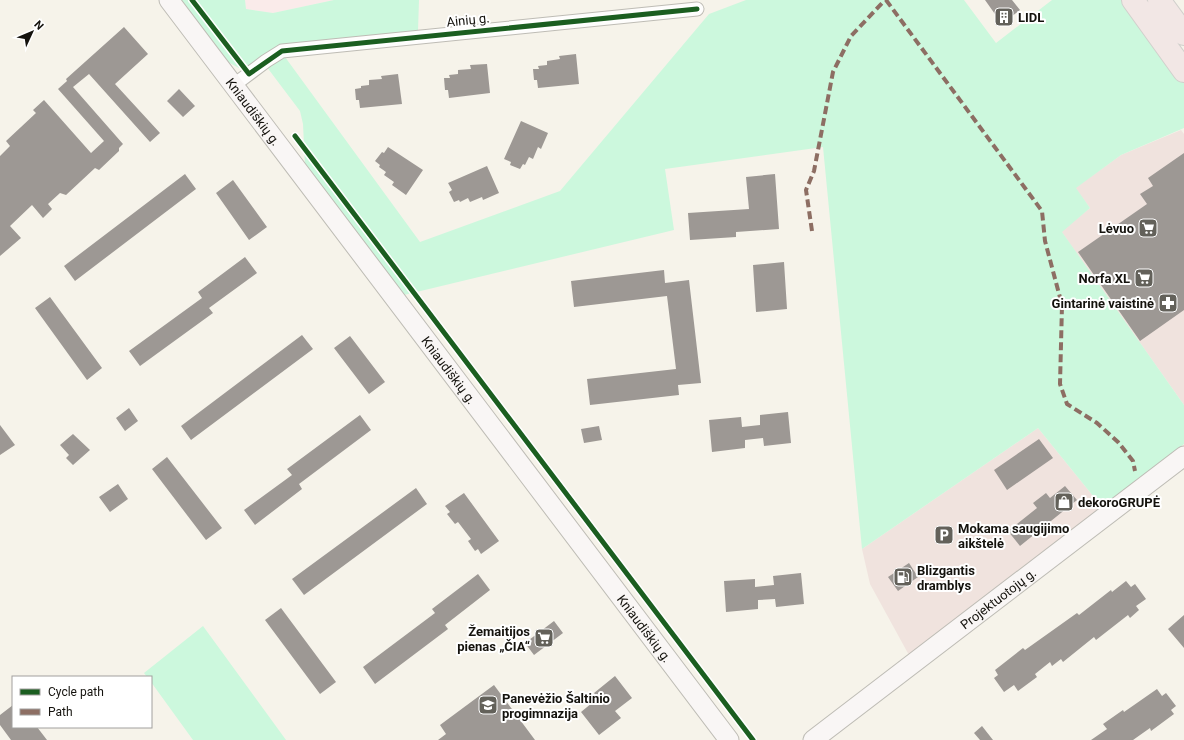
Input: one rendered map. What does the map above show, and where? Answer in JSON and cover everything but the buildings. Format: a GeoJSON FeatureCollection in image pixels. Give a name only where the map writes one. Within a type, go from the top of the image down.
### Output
{"type":"FeatureCollection","features":[{"type":"Feature","properties":{"kind":"highway"},"geometry":{"type":"LineString","coordinates":[[1132,0],[1184,71]]}},
{"type":"Feature","properties":{"kind":"highway"},"geometry":{"type":"LineString","coordinates":[[1159,0],[1184,34]]}},
{"type":"Feature","properties":{"kind":"main road","name":"Kniaudiškių g."},"geometry":{"type":"LineString","coordinates":[[169,0],[729,740]]}},
{"type":"Feature","properties":{"kind":"main road","name":"Projektuotojų g."},"geometry":{"type":"LineString","coordinates":[[813,740],[1184,456]]}},
{"type":"Feature","properties":{"kind":"street","name":"Ainių g."},"geometry":{"type":"LineString","coordinates":[[234,85],[282,51],[697,9]]}},
{"type":"Feature","properties":{"kind":"shaded area"},"geometry":{"type":"Polygon","coordinates":[[[245,0],[334,0],[273,13],[246,9],[245,0]]]}},
{"type":"Feature","properties":{"kind":"shaded area"},"geometry":{"type":"Polygon","coordinates":[[[1181,130],[1184,134],[1184,405],[1061,231],[1090,208],[1075,188],[1121,155],[1181,130]]]}},
{"type":"Feature","properties":{"kind":"shaded area"},"geometry":{"type":"Polygon","coordinates":[[[1038,428],[1102,507],[910,657],[870,584],[862,549],[1038,428]]]}},
{"type":"Feature","properties":{"kind":"green space"},"geometry":{"type":"Polygon","coordinates":[[[180,0],[245,0],[246,9],[273,13],[334,0],[419,0],[418,31],[277,46],[420,242],[560,191],[709,14],[746,0],[964,0],[996,43],[1052,0],[1125,0],[1184,82],[1184,128],[1121,155],[1076,188],[1090,208],[1062,232],[1184,405],[1184,444],[1102,507],[1038,428],[862,549],[823,147],[665,169],[674,230],[404,295],[305,166],[303,124],[300,111],[260,58],[249,65],[239,68],[226,61],[180,0]]]}},
{"type":"Feature","properties":{"kind":"green space"},"geometry":{"type":"Polygon","coordinates":[[[203,626],[286,740],[193,740],[152,683],[152,676],[146,676],[144,673],[203,626]]]}},
{"type":"Feature","properties":{"kind":"marked path"},"geometry":{"type":"LineString","coordinates":[[812,231],[806,190],[814,171],[833,72],[851,36],[885,0]]}},
{"type":"Feature","properties":{"kind":"marked path"},"geometry":{"type":"LineString","coordinates":[[886,0],[1042,211],[1045,241],[1062,305],[1060,384],[1067,404],[1097,423],[1118,442],[1133,461],[1135,471]]}},
{"type":"Feature","properties":{"kind":"cycle path"},"geometry":{"type":"LineString","coordinates":[[192,0],[249,74],[282,51],[697,9]]}},
{"type":"Feature","properties":{"kind":"cycle path"},"geometry":{"type":"LineString","coordinates":[[295,136],[753,740]]}},
{"type":"Feature","properties":{"kind":"place","name":"LIDL"},"geometry":{"type":"Point","coordinates":[1004,17]}},
{"type":"Feature","properties":{"kind":"place","name":"Lėvuo"},"geometry":{"type":"Point","coordinates":[1148,228]}},
{"type":"Feature","properties":{"kind":"place","name":"Norfa XL"},"geometry":{"type":"Point","coordinates":[1144,278]}},
{"type":"Feature","properties":{"kind":"place","name":"Gintarinė vaistinė"},"geometry":{"type":"Point","coordinates":[1168,303]}},
{"type":"Feature","properties":{"kind":"place","name":"dekoroGRUPĖ"},"geometry":{"type":"Point","coordinates":[1064,502]}},
{"type":"Feature","properties":{"kind":"place","name":"Mokama saugijimo aikštelė"},"geometry":{"type":"Point","coordinates":[944,535]}},
{"type":"Feature","properties":{"kind":"place","name":"Blizgantis dramblys"},"geometry":{"type":"Point","coordinates":[903,577]}},
{"type":"Feature","properties":{"kind":"place","name":"Žemaitijos pienas „ČIA“"},"geometry":{"type":"Point","coordinates":[544,638]}},
{"type":"Feature","properties":{"kind":"place","name":"Panevėžio Šaltinio progimnazija"},"geometry":{"type":"Point","coordinates":[488,705]}}]}
